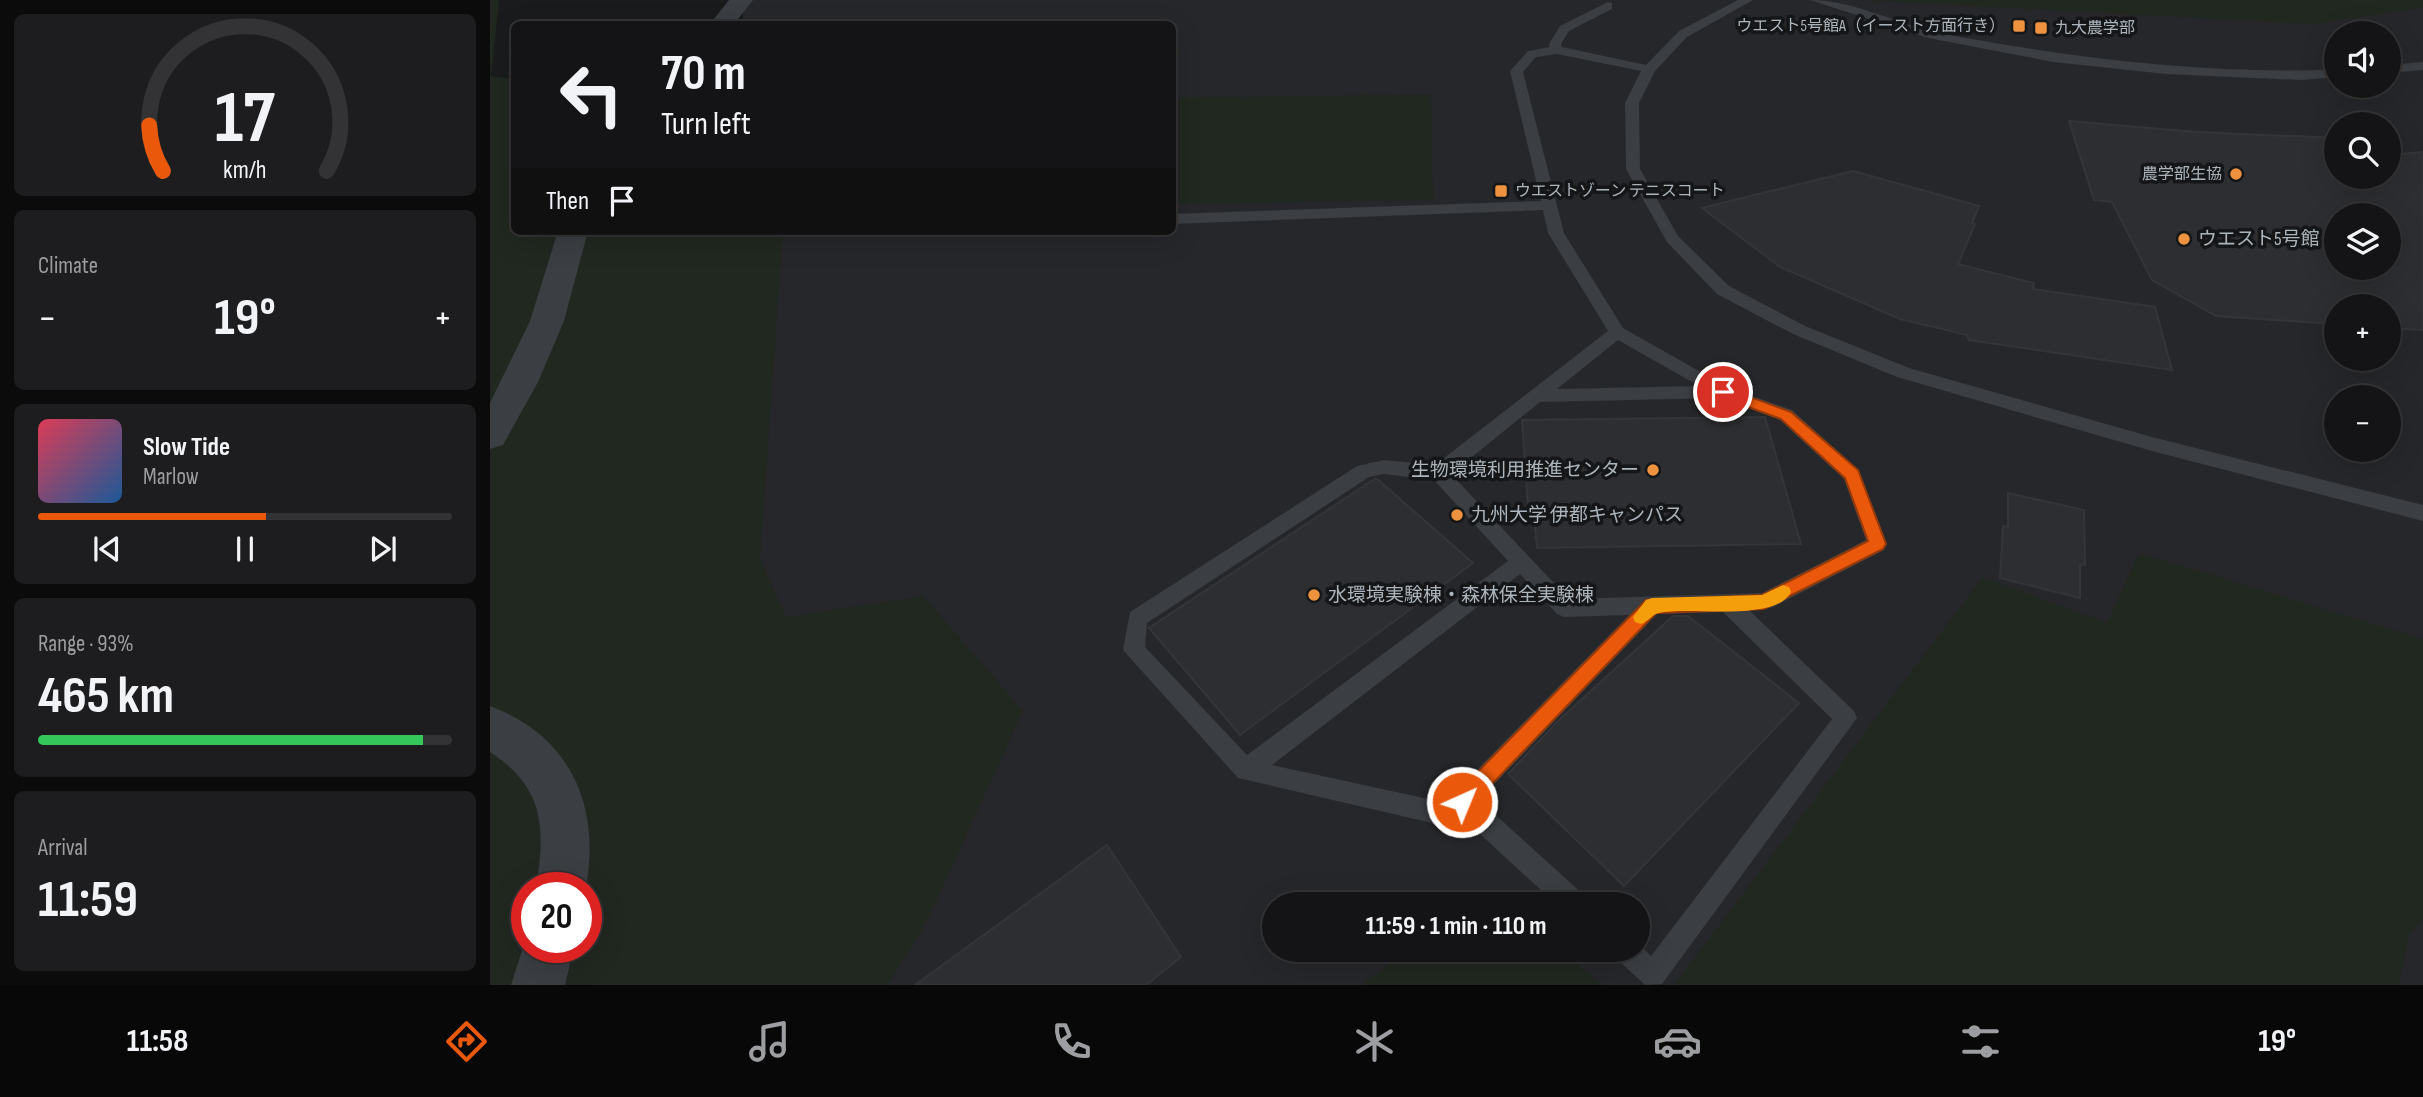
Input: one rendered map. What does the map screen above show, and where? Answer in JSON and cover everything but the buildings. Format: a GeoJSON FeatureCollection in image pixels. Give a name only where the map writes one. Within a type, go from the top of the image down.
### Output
{"type":"FeatureCollection","features":[{"type":"Feature","properties":{"kind":"street"},"geometry":{"type":"LineString","coordinates":[[724,21],[741,0]]}},
{"type":"Feature","properties":{"kind":"street"},"geometry":{"type":"LineString","coordinates":[[490,435],[520,382],[547,321],[572,235]]}},
{"type":"Feature","properties":{"kind":"street"},"geometry":{"type":"LineString","coordinates":[[490,727],[515,743],[542,766],[564,810],[564,872]]}},
{"type":"Feature","properties":{"kind":"street"},"geometry":{"type":"LineString","coordinates":[[538,985],[544,963]]}},
{"type":"Feature","properties":{"kind":"lane"},"geometry":{"type":"LineString","coordinates":[[1557,50],[1555,44],[1564,29],[1604,3],[1623,0]]}},
{"type":"Feature","properties":{"kind":"lane"},"geometry":{"type":"LineString","coordinates":[[1747,0],[1683,34],[1649,69],[1632,103],[1633,169],[1672,239],[1723,290],[1800,330],[1903,373],[2151,444],[2423,513]]}},
{"type":"Feature","properties":{"kind":"lane"},"geometry":{"type":"LineString","coordinates":[[1816,0],[1932,35],[2053,58],[2166,69],[2302,76],[2324,74]]}},
{"type":"Feature","properties":{"kind":"lane"},"geometry":{"type":"LineString","coordinates":[[1485,823],[1246,770],[1134,650],[1137,618],[1364,471],[1384,467],[1439,473],[1564,608],[1764,602],[1877,544],[1852,475],[1786,415],[1723,392],[1617,332],[1556,233],[1516,72],[1532,54],[1557,50],[1649,69]]}},
{"type":"Feature","properties":{"kind":"lane"},"geometry":{"type":"LineString","coordinates":[[2401,68],[2423,66]]}},
{"type":"Feature","properties":{"kind":"lane"},"geometry":{"type":"LineString","coordinates":[[1176,219],[1548,205]]}},
{"type":"Feature","properties":{"kind":"lane"},"geometry":{"type":"LineString","coordinates":[[1439,473],[1617,332]]}},
{"type":"Feature","properties":{"kind":"lane"},"geometry":{"type":"LineString","coordinates":[[1533,396],[1723,392]]}},
{"type":"Feature","properties":{"kind":"lane"},"geometry":{"type":"LineString","coordinates":[[1246,770],[1521,562]]}},
{"type":"Feature","properties":{"kind":"lane"},"geometry":{"type":"LineString","coordinates":[[1639,962],[1653,975],[1846,718],[1728,603]]}},
{"type":"Feature","properties":{"kind":"lane"},"geometry":{"type":"LineString","coordinates":[[1562,892],[1462,802],[1652,606]]}},
{"type":"Feature","properties":{"kind":"shaded area"},"geometry":{"type":"Polygon","coordinates":[[[490,0],[499,0],[491,76],[511,79],[511,235],[783,235],[760,559],[786,617],[923,596],[1023,711],[924,927],[887,985],[490,985],[490,0]]]}},
{"type":"Feature","properties":{"kind":"shaded area","name":"九州大学 伊都キャンパス"},"geometry":{"type":"Polygon","coordinates":[[[750,0],[2423,0],[2423,985],[534,985],[564,963],[602,963],[602,872],[588,872],[603,235],[1176,235],[1176,21],[743,21],[743,6],[750,0]]]}},
{"type":"Feature","properties":{"kind":"shaded area"},"geometry":{"type":"Polygon","coordinates":[[[1859,0],[2423,0],[2423,8],[2312,24],[1859,0]]]}},
{"type":"Feature","properties":{"kind":"shaded area"},"geometry":{"type":"Polygon","coordinates":[[[1431,94],[1433,200],[1176,204],[1176,98],[1431,94]]]}},
{"type":"Feature","properties":{"kind":"shaded area"},"geometry":{"type":"Polygon","coordinates":[[[2139,553],[2423,639],[2423,919],[2409,934],[2399,985],[1674,985],[1983,577],[2107,623],[2139,553]]]}},
{"type":"Feature","properties":{"kind":"shaded area"},"geometry":{"type":"Polygon","coordinates":[[[1392,962],[1575,962],[1602,985],[1362,985],[1392,962]]]}},
{"type":"Feature","properties":{"kind":"slow traffic"},"geometry":{"type":"LineString","coordinates":[[1641,617],[1652,606],[1764,602],[1783,592]]}},
{"type":"Feature","properties":{"kind":"place","name":"ウエスト5号館A（イースト方面行き）"},"geometry":{"type":"Point","coordinates":[2019,26]}},
{"type":"Feature","properties":{"kind":"place","name":"九大農学部"},"geometry":{"type":"Point","coordinates":[2041,28]}},
{"type":"Feature","properties":{"kind":"place","name":"農学部生協"},"geometry":{"type":"Point","coordinates":[2236,174]}},
{"type":"Feature","properties":{"kind":"place","name":"ウエストゾーン テニスコート"},"geometry":{"type":"Point","coordinates":[1501,191]}},
{"type":"Feature","properties":{"kind":"place","name":"ウエスト5号館"},"geometry":{"type":"Point","coordinates":[2184,239]}},
{"type":"Feature","properties":{"kind":"place","name":"生物環境利用推進センター"},"geometry":{"type":"Point","coordinates":[1653,470]}},
{"type":"Feature","properties":{"kind":"place","name":"九州大学 伊都キャンパス"},"geometry":{"type":"Point","coordinates":[1457,515]}},
{"type":"Feature","properties":{"kind":"place","name":"水環境実験棟・森林保全実験棟"},"geometry":{"type":"Point","coordinates":[1314,595]}},
{"type":"Feature","properties":{"kind":"route"},"geometry":{"type":"LineString","coordinates":[[1462,802],[1652,606],[1764,602],[1877,544],[1852,475],[1786,415],[1723,392]]}}]}
